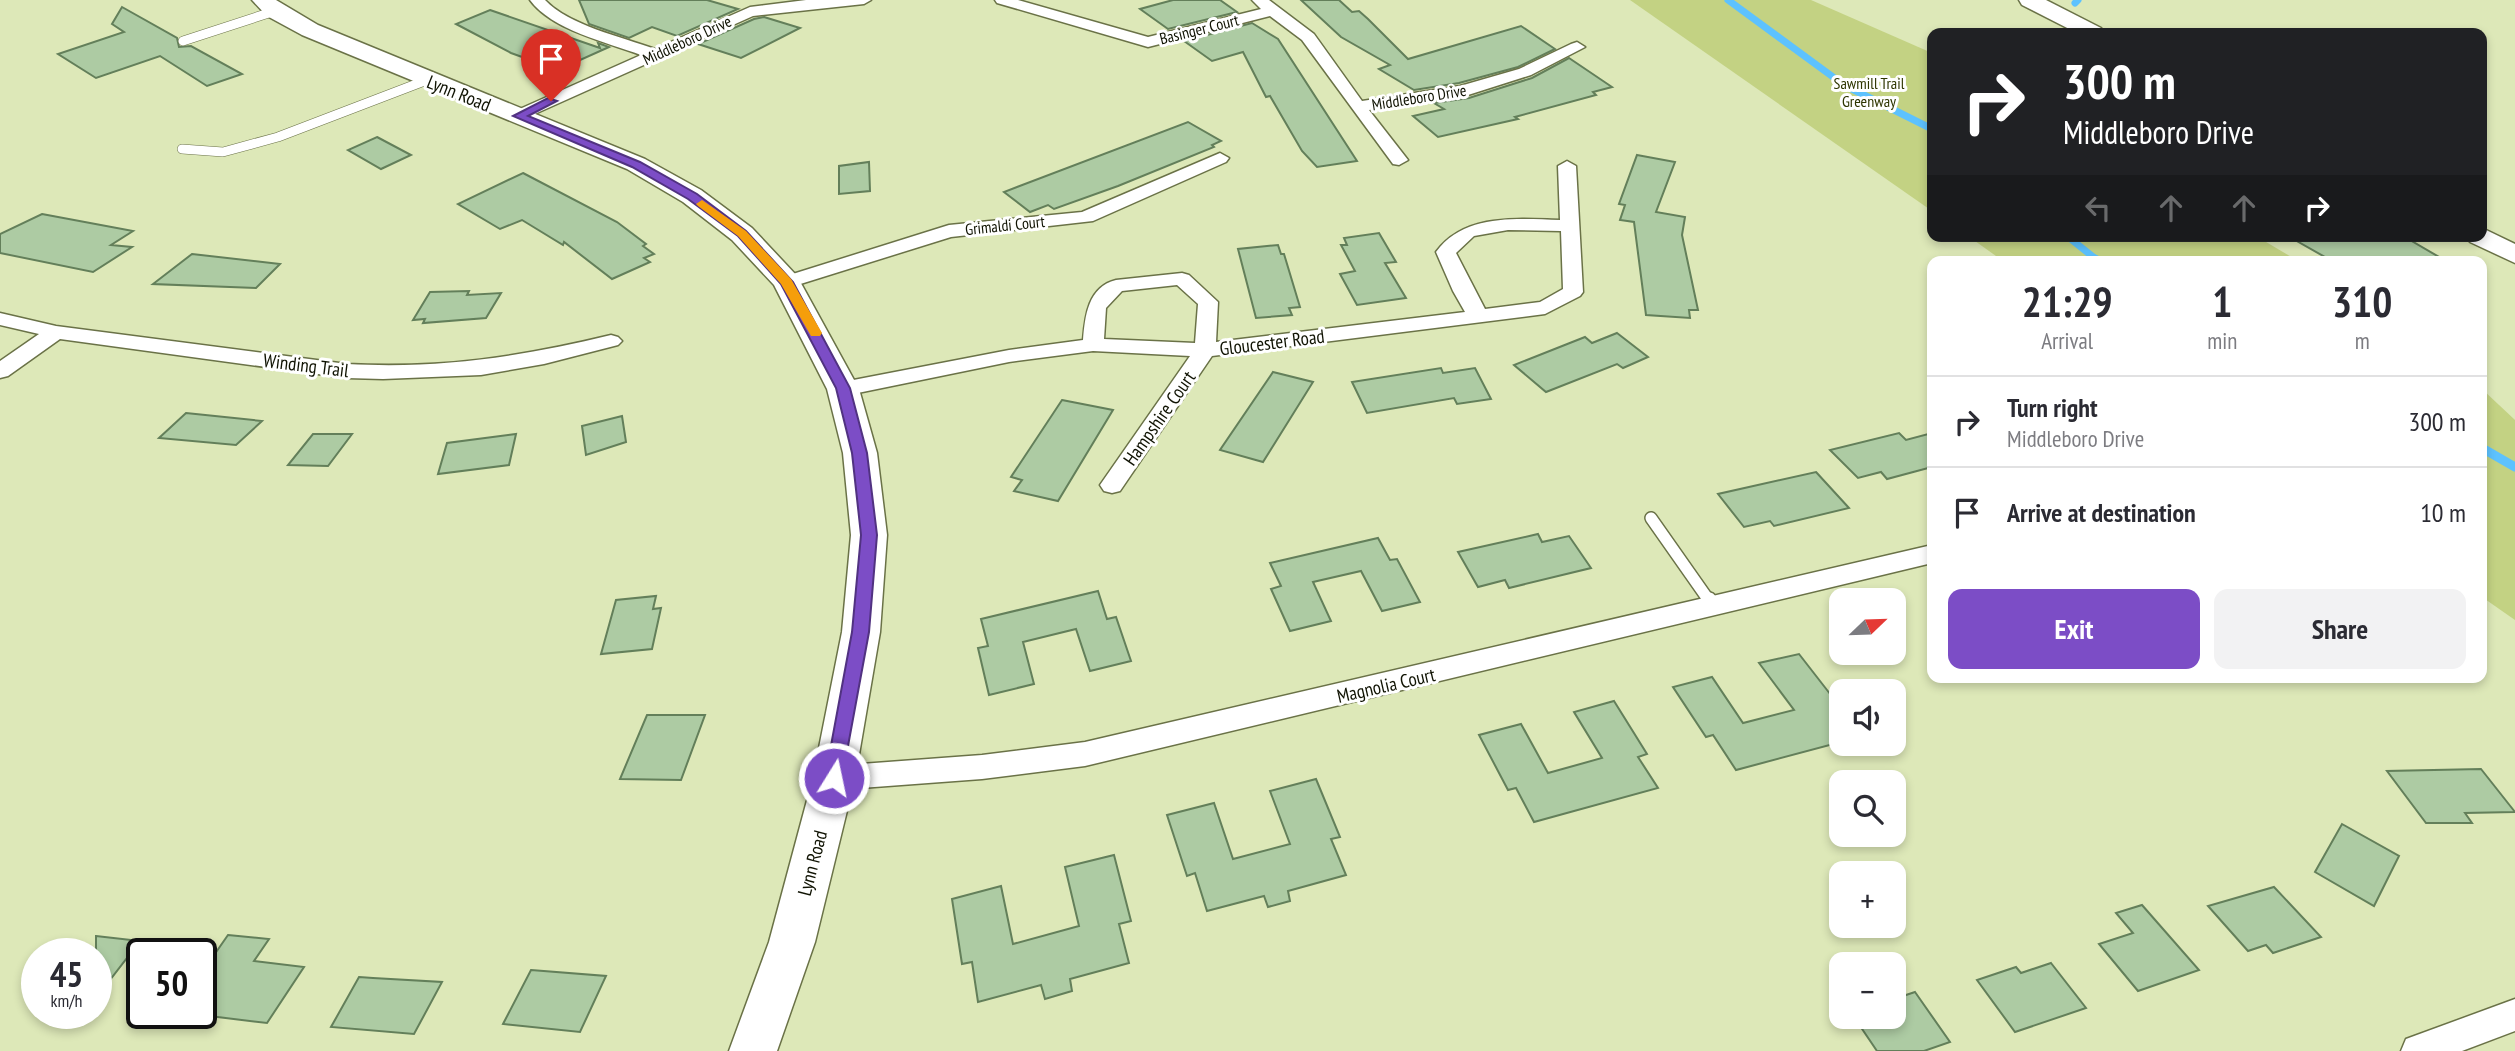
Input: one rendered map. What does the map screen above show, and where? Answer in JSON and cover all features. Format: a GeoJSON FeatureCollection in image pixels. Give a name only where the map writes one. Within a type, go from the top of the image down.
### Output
{"type":"FeatureCollection","features":[{"type":"Feature","properties":{"kind":"main road"},"geometry":{"type":"LineString","coordinates":[[2030,0],[2083,28]]}},
{"type":"Feature","properties":{"kind":"main road","name":"Lynn Road"},"geometry":{"type":"LineString","coordinates":[[274,4],[310,30],[636,164],[692,197],[742,234],[787,282],[843,388],[860,453],[869,535],[861,632],[834,778],[792,942],[753,1051]]}},
{"type":"Feature","properties":{"kind":"main road"},"geometry":{"type":"LineString","coordinates":[[2487,240],[2515,255]]}},
{"type":"Feature","properties":{"kind":"street"},"geometry":{"type":"LineString","coordinates":[[537,0],[563,20],[656,55]]}},
{"type":"Feature","properties":{"kind":"street","name":"Middleboro Drive"},"geometry":{"type":"LineString","coordinates":[[519,116],[750,12],[864,0]]}},
{"type":"Feature","properties":{"kind":"street","name":"Basinger Court"},"geometry":{"type":"LineString","coordinates":[[1002,0],[1148,42],[1275,10]]}},
{"type":"Feature","properties":{"kind":"street","name":"Middleboro Drive"},"geometry":{"type":"LineString","coordinates":[[1259,0],[1308,37],[1358,107],[1462,91],[1525,72],[1577,47]]}},
{"type":"Feature","properties":{"kind":"street"},"geometry":{"type":"LineString","coordinates":[[1358,107],[1399,160]]}},
{"type":"Feature","properties":{"kind":"street","name":"Grimaldi Court"},"geometry":{"type":"LineString","coordinates":[[787,282],[948,231],[1086,217],[1220,159]]}},
{"type":"Feature","properties":{"kind":"street","name":"Gloucester Road"},"geometry":{"type":"LineString","coordinates":[[843,388],[1009,356],[1093,345],[1205,350],[1545,308],[1573,292],[1567,166]]}},
{"type":"Feature","properties":{"kind":"street"},"geometry":{"type":"LineString","coordinates":[[1479,317],[1463,291],[1446,252],[1468,232],[1508,225],[1570,226]]}},
{"type":"Feature","properties":{"kind":"street"},"geometry":{"type":"LineString","coordinates":[[1093,345],[1096,307],[1116,286],[1182,279],[1208,302],[1205,350]]}},
{"type":"Feature","properties":{"kind":"street","name":"Winding Trail"},"geometry":{"type":"LineString","coordinates":[[0,319],[56,332],[347,371],[401,374],[451,373],[511,365],[611,341]]}},
{"type":"Feature","properties":{"kind":"street"},"geometry":{"type":"LineString","coordinates":[[0,371],[56,332]]}},
{"type":"Feature","properties":{"kind":"street","name":"Hampshire Court"},"geometry":{"type":"LineString","coordinates":[[1112,485],[1205,350]]}},
{"type":"Feature","properties":{"kind":"street","name":"Magnolia Court"},"geometry":{"type":"LineString","coordinates":[[834,778],[982,767],[1086,754],[1927,555]]}},
{"type":"Feature","properties":{"kind":"street"},"geometry":{"type":"LineString","coordinates":[[2418,1051],[2515,1015]]}},
{"type":"Feature","properties":{"kind":"lane"},"geometry":{"type":"LineString","coordinates":[[183,41],[274,4]]}},
{"type":"Feature","properties":{"kind":"lane"},"geometry":{"type":"LineString","coordinates":[[182,149],[223,152],[267,140],[428,80]]}},
{"type":"Feature","properties":{"kind":"lane"},"geometry":{"type":"LineString","coordinates":[[1651,518],[1714,607]]}},
{"type":"Feature","properties":{"kind":"green space","name":"Sawmill Trail Greenway"},"geometry":{"type":"Polygon","coordinates":[[[1630,0],[1811,0],[1927,51],[1927,208],[1630,0]]]}},
{"type":"Feature","properties":{"kind":"green space"},"geometry":{"type":"Polygon","coordinates":[[[1976,242],[2266,242],[2290,256],[1996,256],[1976,242]]]}},
{"type":"Feature","properties":{"kind":"green space"},"geometry":{"type":"Polygon","coordinates":[[[2487,394],[2515,420],[2515,620],[2487,600],[2487,394]]]}},
{"type":"Feature","properties":{"kind":"building"},"geometry":{"type":"Polygon","coordinates":[[[579,0],[707,0],[738,9],[677,36],[652,27],[629,38],[589,24],[579,0]]]}},
{"type":"Feature","properties":{"kind":"building"},"geometry":{"type":"Polygon","coordinates":[[[1173,0],[1220,0],[1237,12],[1168,29],[1140,9],[1173,0]]]}},
{"type":"Feature","properties":{"kind":"building"},"geometry":{"type":"Polygon","coordinates":[[[1301,0],[1339,0],[1352,12],[1359,11],[1408,59],[1521,26],[1555,49],[1518,67],[1459,83],[1414,90],[1379,69],[1390,65],[1341,37],[1301,0]]]}},
{"type":"Feature","properties":{"kind":"building"},"geometry":{"type":"Polygon","coordinates":[[[122,7],[177,38],[179,47],[191,46],[242,74],[207,86],[160,56],[96,78],[58,54],[124,32],[112,24],[122,7]]]}},
{"type":"Feature","properties":{"kind":"building"},"geometry":{"type":"Polygon","coordinates":[[[490,10],[600,48],[598,43],[609,47],[558,70],[511,53],[456,24],[490,10]]]}},
{"type":"Feature","properties":{"kind":"building"},"geometry":{"type":"Polygon","coordinates":[[[764,17],[800,28],[741,58],[698,44],[754,19],[764,17]]]}},
{"type":"Feature","properties":{"kind":"building"},"geometry":{"type":"Polygon","coordinates":[[[1252,23],[1278,39],[1357,161],[1317,167],[1302,151],[1270,96],[1266,97],[1243,52],[1212,61],[1184,41],[1252,23]]]}},
{"type":"Feature","properties":{"kind":"building"},"geometry":{"type":"Polygon","coordinates":[[[1569,58],[1612,87],[1593,92],[1596,95],[1515,117],[1518,119],[1438,137],[1413,116],[1444,109],[1434,103],[1469,98],[1532,78],[1569,58]]]}},
{"type":"Feature","properties":{"kind":"building"},"geometry":{"type":"Polygon","coordinates":[[[1188,122],[1221,141],[1212,145],[1214,147],[1054,209],[1048,205],[1030,212],[1004,192],[1188,122]]]}},
{"type":"Feature","properties":{"kind":"building"},"geometry":{"type":"Polygon","coordinates":[[[377,137],[411,155],[381,169],[348,150],[377,137]]]}},
{"type":"Feature","properties":{"kind":"building"},"geometry":{"type":"Polygon","coordinates":[[[1637,155],[1675,162],[1656,212],[1685,217],[1682,235],[1698,310],[1689,310],[1690,318],[1646,315],[1634,222],[1620,220],[1625,205],[1619,204],[1637,155]]]}},
{"type":"Feature","properties":{"kind":"building"},"geometry":{"type":"Polygon","coordinates":[[[869,162],[870,191],[839,194],[839,166],[869,162]]]}},
{"type":"Feature","properties":{"kind":"building"},"geometry":{"type":"Polygon","coordinates":[[[523,173],[617,222],[646,244],[643,246],[654,254],[644,258],[650,262],[612,279],[564,242],[563,245],[522,220],[500,229],[458,204],[523,173]]]}},
{"type":"Feature","properties":{"kind":"building"},"geometry":{"type":"Polygon","coordinates":[[[42,214],[133,231],[111,245],[132,247],[93,272],[0,253],[0,234],[42,214]]]}},
{"type":"Feature","properties":{"kind":"building"},"geometry":{"type":"Polygon","coordinates":[[[1379,233],[1396,262],[1385,263],[1406,298],[1357,305],[1340,274],[1355,271],[1341,245],[1347,245],[1344,238],[1379,233]]]}},
{"type":"Feature","properties":{"kind":"building"},"geometry":{"type":"Polygon","coordinates":[[[2299,242],[2413,242],[2437,256],[2323,256],[2299,242]]]}},
{"type":"Feature","properties":{"kind":"building"},"geometry":{"type":"Polygon","coordinates":[[[1278,245],[1281,254],[1284,254],[1300,307],[1289,308],[1292,315],[1256,318],[1238,249],[1278,245]]]}},
{"type":"Feature","properties":{"kind":"building"},"geometry":{"type":"Polygon","coordinates":[[[192,254],[280,264],[256,288],[153,284],[192,254]]]}},
{"type":"Feature","properties":{"kind":"building"},"geometry":{"type":"Polygon","coordinates":[[[469,291],[467,295],[501,293],[486,318],[423,323],[425,319],[413,320],[430,292],[469,291]]]}},
{"type":"Feature","properties":{"kind":"building"},"geometry":{"type":"Polygon","coordinates":[[[1617,333],[1648,357],[1623,368],[1617,364],[1546,392],[1514,365],[1585,337],[1592,343],[1617,333]]]}},
{"type":"Feature","properties":{"kind":"building"},"geometry":{"type":"Polygon","coordinates":[[[1441,368],[1443,373],[1475,368],[1491,399],[1457,404],[1454,398],[1367,413],[1352,382],[1441,368]]]}},
{"type":"Feature","properties":{"kind":"building"},"geometry":{"type":"Polygon","coordinates":[[[1273,372],[1313,382],[1263,462],[1220,450],[1273,372]]]}},
{"type":"Feature","properties":{"kind":"building"},"geometry":{"type":"Polygon","coordinates":[[[1062,400],[1113,410],[1058,501],[1014,491],[1022,480],[1011,477],[1062,400]]]}},
{"type":"Feature","properties":{"kind":"building"},"geometry":{"type":"Polygon","coordinates":[[[186,413],[262,421],[236,445],[159,438],[186,413]]]}},
{"type":"Feature","properties":{"kind":"building"},"geometry":{"type":"Polygon","coordinates":[[[622,416],[626,442],[586,455],[582,426],[622,416]]]}},
{"type":"Feature","properties":{"kind":"building"},"geometry":{"type":"Polygon","coordinates":[[[1899,433],[1906,440],[1927,434],[1927,468],[1887,479],[1881,472],[1858,478],[1830,450],[1899,433]]]}},
{"type":"Feature","properties":{"kind":"building"},"geometry":{"type":"Polygon","coordinates":[[[313,434],[352,434],[328,466],[288,465],[313,434]]]}},
{"type":"Feature","properties":{"kind":"building"},"geometry":{"type":"Polygon","coordinates":[[[516,434],[509,465],[438,474],[447,443],[516,434]]]}},
{"type":"Feature","properties":{"kind":"building"},"geometry":{"type":"Polygon","coordinates":[[[1816,472],[1849,508],[1774,526],[1770,521],[1744,527],[1718,494],[1816,472]]]}},
{"type":"Feature","properties":{"kind":"building"},"geometry":{"type":"Polygon","coordinates":[[[1538,534],[1542,542],[1569,536],[1591,568],[1509,588],[1505,580],[1478,587],[1458,552],[1538,534]]]}},
{"type":"Feature","properties":{"kind":"building"},"geometry":{"type":"Polygon","coordinates":[[[1378,538],[1390,560],[1397,559],[1420,602],[1382,611],[1361,571],[1313,582],[1331,621],[1290,631],[1271,589],[1281,586],[1270,563],[1378,538]]]}},
{"type":"Feature","properties":{"kind":"building"},"geometry":{"type":"Polygon","coordinates":[[[1098,591],[1107,619],[1116,617],[1131,661],[1090,671],[1076,629],[1023,642],[1034,684],[989,695],[978,648],[988,646],[981,619],[1098,591]]]}},
{"type":"Feature","properties":{"kind":"building"},"geometry":{"type":"Polygon","coordinates":[[[656,596],[653,609],[661,608],[652,649],[601,654],[616,600],[656,596]]]}},
{"type":"Feature","properties":{"kind":"building"},"geometry":{"type":"Polygon","coordinates":[[[1799,654],[1829,693],[1829,745],[1736,770],[1713,735],[1706,737],[1673,687],[1712,677],[1743,723],[1794,710],[1759,663],[1799,654]]]}},
{"type":"Feature","properties":{"kind":"building"},"geometry":{"type":"Polygon","coordinates":[[[1614,701],[1647,754],[1638,757],[1658,788],[1534,822],[1516,788],[1508,790],[1479,735],[1521,724],[1548,773],[1602,758],[1574,712],[1614,701]]]}},
{"type":"Feature","properties":{"kind":"building"},"geometry":{"type":"Polygon","coordinates":[[[647,715],[705,715],[681,780],[620,779],[647,715]]]}},
{"type":"Feature","properties":{"kind":"building"},"geometry":{"type":"Polygon","coordinates":[[[2481,769],[2515,812],[2465,813],[2472,823],[2426,823],[2387,771],[2481,769]]]}},
{"type":"Feature","properties":{"kind":"building"},"geometry":{"type":"Polygon","coordinates":[[[1316,779],[1340,837],[1331,839],[1346,875],[1288,891],[1290,901],[1268,907],[1264,896],[1207,911],[1195,873],[1187,876],[1167,815],[1214,803],[1233,859],[1290,844],[1270,791],[1316,779]]]}},
{"type":"Feature","properties":{"kind":"building"},"geometry":{"type":"Polygon","coordinates":[[[2342,824],[2399,856],[2374,906],[2315,872],[2342,824]]]}},
{"type":"Feature","properties":{"kind":"building"},"geometry":{"type":"Polygon","coordinates":[[[1114,855],[1131,921],[1119,924],[1129,963],[1070,979],[1072,991],[1045,999],[1041,985],[978,1002],[972,962],[962,964],[952,899],[1001,886],[1013,944],[1079,926],[1065,867],[1114,855]]]}},
{"type":"Feature","properties":{"kind":"building"},"geometry":{"type":"Polygon","coordinates":[[[2274,887],[2321,937],[2273,953],[2266,945],[2248,951],[2208,906],[2274,887]]]}},
{"type":"Feature","properties":{"kind":"building"},"geometry":{"type":"Polygon","coordinates":[[[2142,905],[2199,970],[2138,991],[2099,944],[2133,933],[2116,913],[2142,905]]]}},
{"type":"Feature","properties":{"kind":"building"},"geometry":{"type":"Polygon","coordinates":[[[228,935],[269,939],[254,961],[304,967],[267,1023],[217,1017],[217,951],[228,935]]]}},
{"type":"Feature","properties":{"kind":"building"},"geometry":{"type":"Polygon","coordinates":[[[96,936],[126,939],[126,959],[112,977],[112,938],[96,936]]]}},
{"type":"Feature","properties":{"kind":"building"},"geometry":{"type":"Polygon","coordinates":[[[2051,963],[2086,1008],[2015,1032],[1977,980],[2016,967],[2021,973],[2051,963]]]}},
{"type":"Feature","properties":{"kind":"building"},"geometry":{"type":"Polygon","coordinates":[[[531,970],[606,976],[580,1032],[503,1024],[531,970]]]}},
{"type":"Feature","properties":{"kind":"building"},"geometry":{"type":"Polygon","coordinates":[[[359,977],[442,982],[414,1034],[331,1027],[359,977]]]}},
{"type":"Feature","properties":{"kind":"building"},"geometry":{"type":"Polygon","coordinates":[[[1915,992],[1950,1042],[1924,1051],[1877,1051],[1862,1029],[1906,1029],[1906,995],[1915,992]]]}},
{"type":"Feature","properties":{"kind":"waterway"},"geometry":{"type":"LineString","coordinates":[[1728,0],[1844,85],[1927,126]]}},
{"type":"Feature","properties":{"kind":"waterway"},"geometry":{"type":"LineString","coordinates":[[2075,3],[2078,0]]}},
{"type":"Feature","properties":{"kind":"waterway"},"geometry":{"type":"LineString","coordinates":[[2074,242],[2092,256]]}},
{"type":"Feature","properties":{"kind":"waterway"},"geometry":{"type":"LineString","coordinates":[[2487,451],[2515,467]]}},
{"type":"Feature","properties":{"kind":"slow traffic"},"geometry":{"type":"LineString","coordinates":[[702,204],[742,234],[787,282],[815,333]]}},
{"type":"Feature","properties":{"kind":"route"},"geometry":{"type":"LineString","coordinates":[[551,101],[519,116],[636,164],[692,197],[742,234],[787,282],[843,388],[860,453],[869,535],[861,632],[834,778]]}}]}
